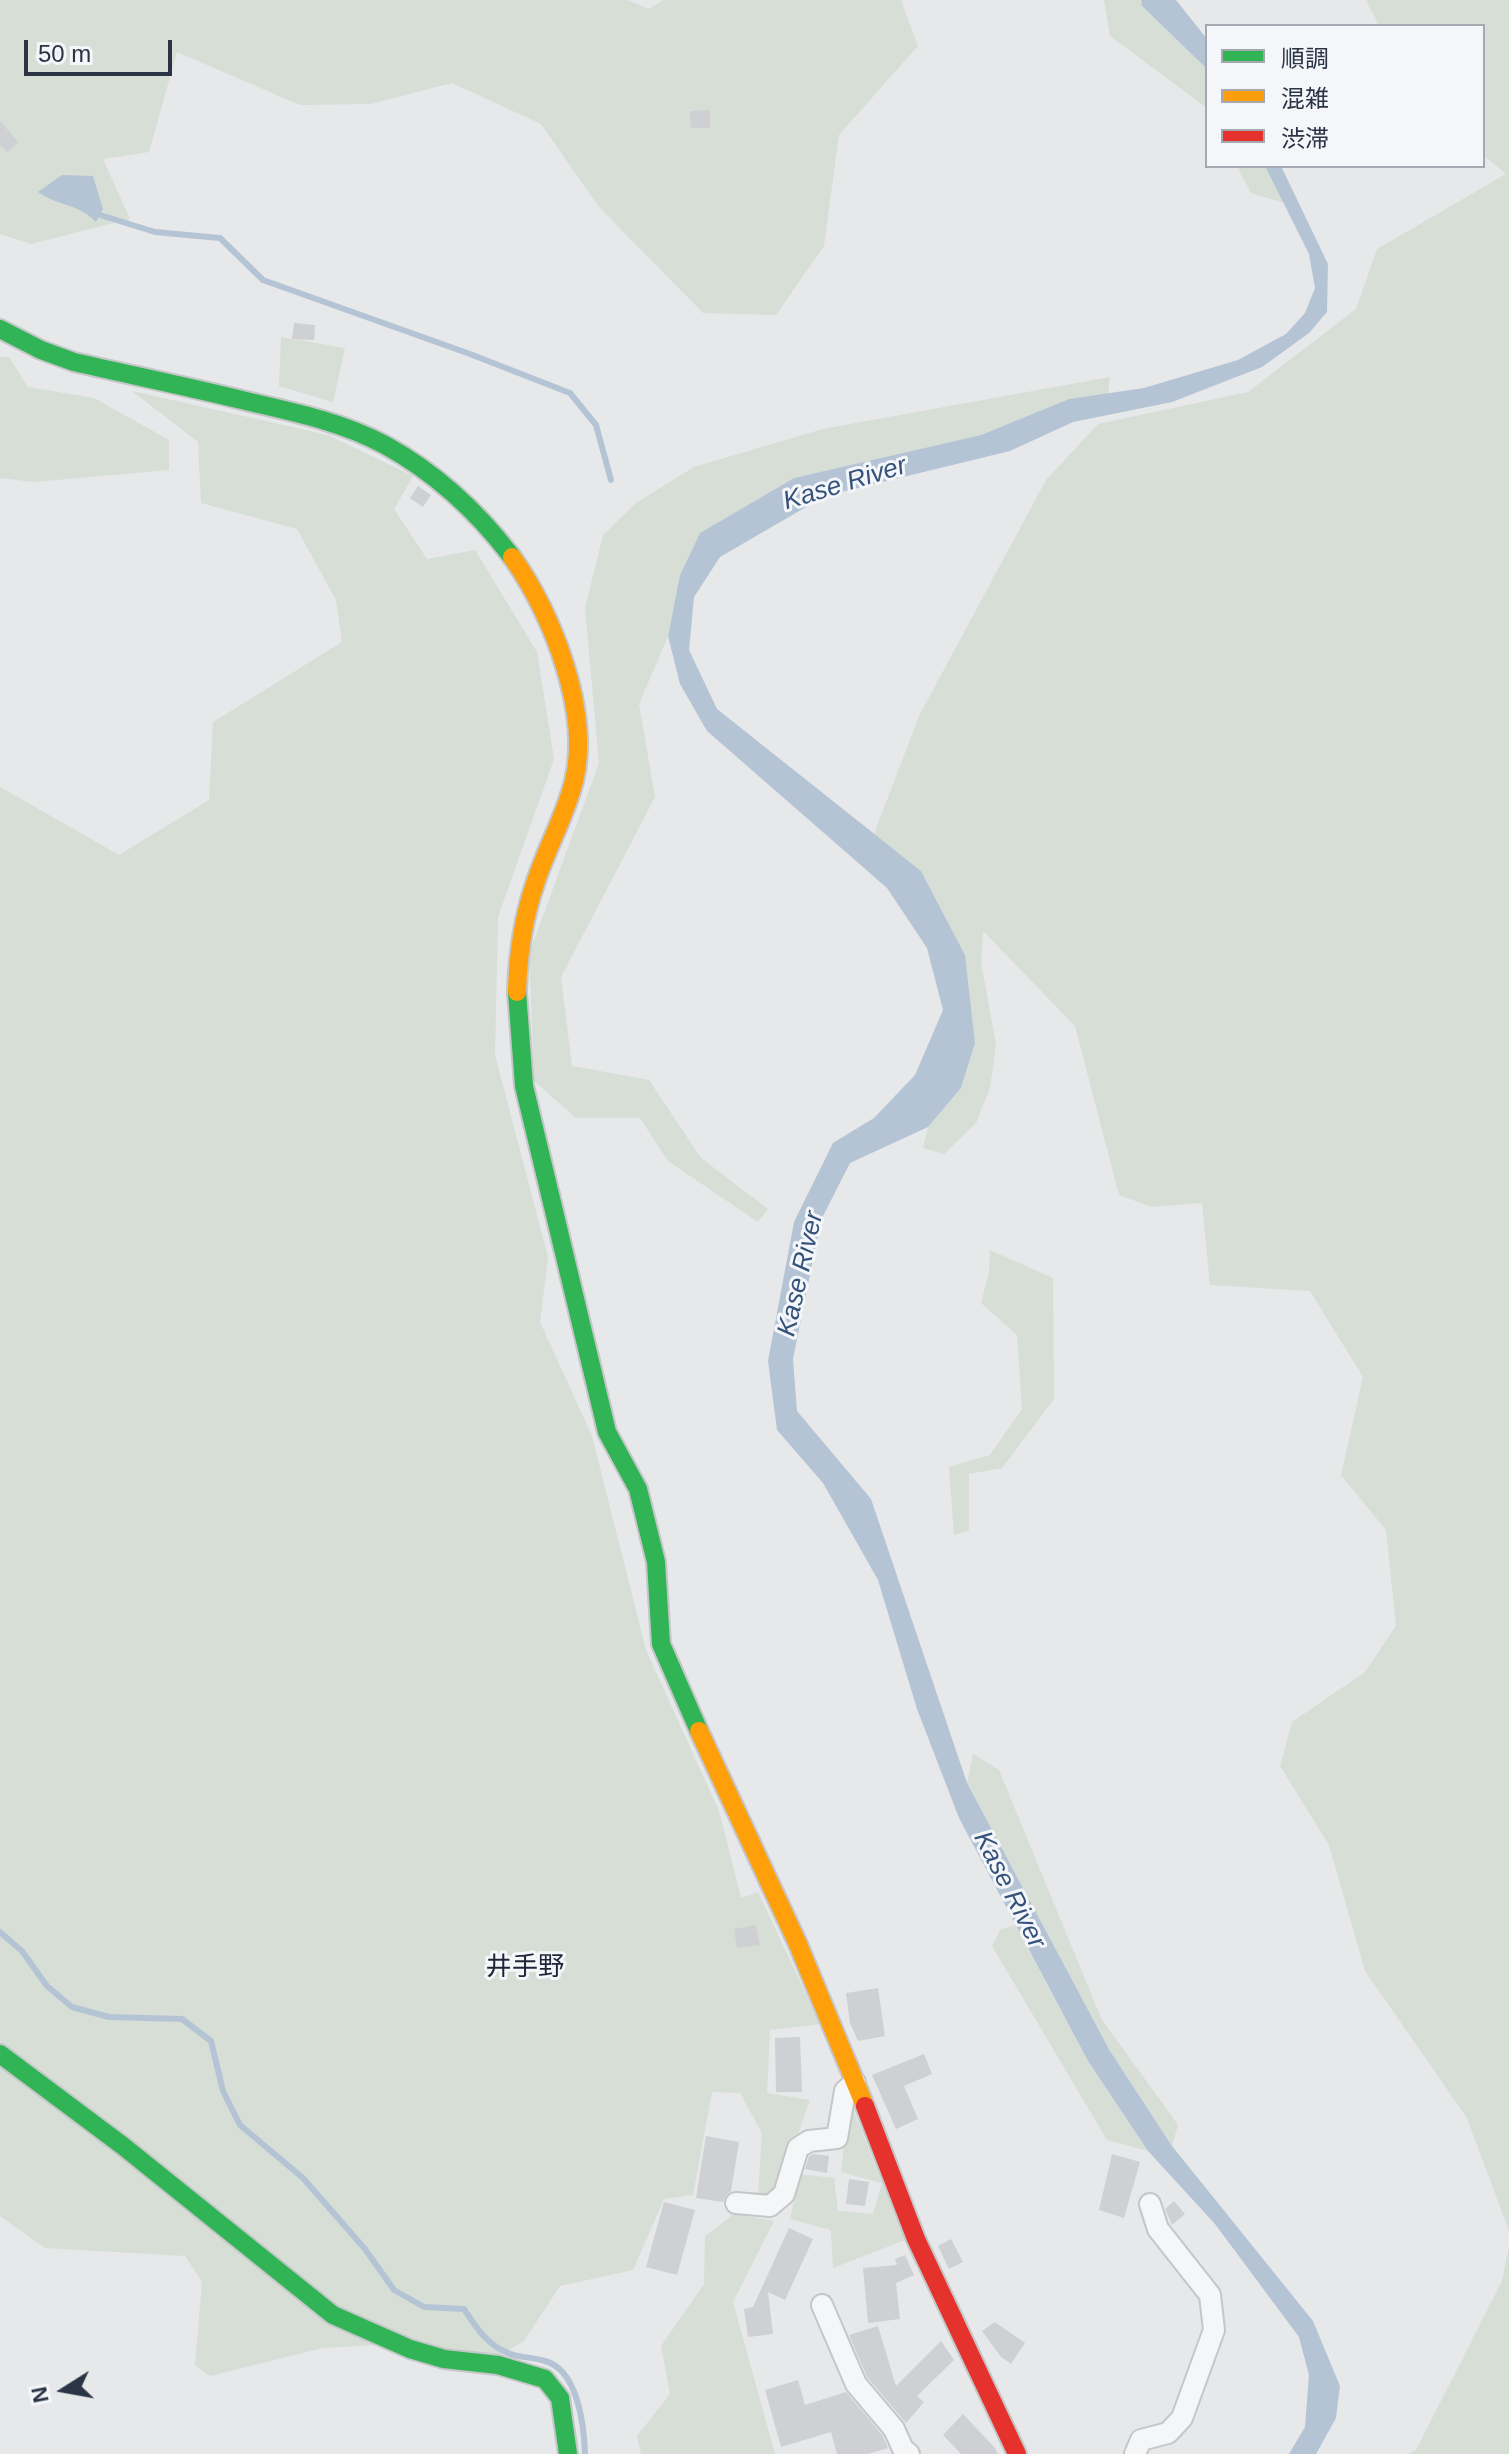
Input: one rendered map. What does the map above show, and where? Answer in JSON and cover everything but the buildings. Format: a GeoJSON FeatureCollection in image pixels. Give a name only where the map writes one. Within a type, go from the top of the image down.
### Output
{"type":"FeatureCollection","features":[{"type":"Feature","properties":{"kind":"street"},"geometry":{"type":"LineString","coordinates":[[0,329],[41,350],[74,362],[310,416],[353,430],[443,482],[489,527],[516,563],[539,602],[556,642],[579,734],[577,767],[525,915],[516,992],[517,1035],[524,1086],[607,1432],[638,1489],[656,1562],[661,1644],[797,1942],[916,2239],[1017,2454]]}},
{"type":"Feature","properties":{"kind":"street"},"geometry":{"type":"LineString","coordinates":[[0,2054],[123,2146],[333,2315],[410,2349],[444,2359],[498,2365],[545,2379],[560,2398],[568,2454]]}},
{"type":"Feature","properties":{"kind":"street"},"geometry":{"type":"LineString","coordinates":[[736,2203],[770,2206],[784,2194],[798,2148],[809,2141],[837,2138],[845,2091],[855,2082]]}},
{"type":"Feature","properties":{"kind":"street"},"geometry":{"type":"LineString","coordinates":[[1135,2454],[1141,2440],[1168,2433],[1182,2418],[1214,2330],[1210,2295],[1158,2229],[1150,2204]]}},
{"type":"Feature","properties":{"kind":"street"},"geometry":{"type":"LineString","coordinates":[[822,2305],[856,2384],[894,2429],[903,2449],[909,2454]]}},
{"type":"Feature","properties":{"kind":"shaded area"},"geometry":{"type":"Polygon","coordinates":[[[0,0],[628,0],[648,9],[664,0],[901,0],[918,46],[839,135],[824,246],[776,315],[703,313],[599,207],[541,124],[452,83],[370,104],[300,105],[177,52],[149,152],[103,159],[130,219],[31,244],[0,234],[0,0]]]}},
{"type":"Feature","properties":{"kind":"shaded area"},"geometry":{"type":"Polygon","coordinates":[[[1104,0],[1140,0],[1142,6],[1205,67],[1205,108],[1203,105],[1110,36],[1104,0]]]}},
{"type":"Feature","properties":{"kind":"shaded area"},"geometry":{"type":"Polygon","coordinates":[[[1366,0],[1509,0],[1509,2231],[1467,2118],[1365,1971],[1329,1845],[1280,1766],[1292,1722],[1365,1672],[1396,1626],[1386,1530],[1341,1475],[1363,1377],[1310,1291],[1210,1285],[1202,1203],[1152,1207],[1119,1195],[1075,1026],[983,931],[981,962],[996,1044],[990,1088],[976,1123],[944,1154],[923,1148],[928,1127],[961,1088],[975,1043],[965,955],[921,871],[874,834],[919,716],[1046,480],[1098,424],[1248,392],[1356,309],[1377,249],[1506,174],[1485,157],[1485,24],[1378,24],[1366,0]]]}},
{"type":"Feature","properties":{"kind":"shaded area"},"geometry":{"type":"Polygon","coordinates":[[[1238,168],[1266,168],[1284,203],[1251,193],[1238,168]]]}},
{"type":"Feature","properties":{"kind":"shaded area"},"geometry":{"type":"Polygon","coordinates":[[[281,337],[345,348],[333,402],[279,386],[281,337]]]}},
{"type":"Feature","properties":{"kind":"shaded area"},"geometry":{"type":"Polygon","coordinates":[[[0,357],[9,357],[28,387],[94,398],[169,440],[169,470],[34,482],[0,478],[0,357]]]}},
{"type":"Feature","properties":{"kind":"shaded area"},"geometry":{"type":"Polygon","coordinates":[[[1110,377],[1108,394],[1069,399],[981,435],[794,478],[700,533],[680,575],[668,636],[639,704],[655,797],[561,977],[572,1066],[649,1080],[701,1158],[768,1209],[758,1222],[668,1161],[640,1118],[576,1118],[534,1081],[529,954],[599,763],[585,608],[603,535],[636,503],[694,467],[823,429],[1110,377]]]}},
{"type":"Feature","properties":{"kind":"shaded area"},"geometry":{"type":"Polygon","coordinates":[[[132,391],[328,435],[413,476],[394,509],[427,559],[475,550],[537,652],[554,759],[498,917],[495,1055],[548,1257],[540,1322],[592,1436],[646,1650],[719,1811],[741,1898],[758,1892],[820,2024],[770,2030],[767,2093],[810,2100],[776,2196],[758,2194],[762,2133],[740,2093],[712,2092],[693,2195],[664,2199],[633,2270],[560,2286],[524,2341],[492,2360],[409,2343],[323,2348],[210,2376],[195,2365],[202,2282],[185,2256],[45,2248],[0,2216],[0,787],[119,855],[209,800],[213,722],[342,642],[336,600],[297,529],[201,503],[198,442],[132,391]]]}},
{"type":"Feature","properties":{"kind":"shaded area"},"geometry":{"type":"Polygon","coordinates":[[[990,1250],[1053,1278],[1054,1399],[1002,1468],[969,1474],[969,1530],[954,1535],[949,1467],[990,1455],[1022,1409],[1017,1335],[981,1303],[989,1272],[990,1250]]]}},
{"type":"Feature","properties":{"kind":"shaded area"},"geometry":{"type":"Polygon","coordinates":[[[973,1754],[999,1770],[1101,2018],[1178,2125],[1172,2146],[1110,2051],[967,1783],[973,1754]]]}},
{"type":"Feature","properties":{"kind":"shaded area"},"geometry":{"type":"Polygon","coordinates":[[[1015,1925],[1088,2061],[1148,2151],[1107,2140],[992,1946],[1000,1930],[1015,1925]]]}},
{"type":"Feature","properties":{"kind":"shaded area"},"geometry":{"type":"Polygon","coordinates":[[[849,2099],[905,2240],[833,2268],[831,2230],[790,2219],[800,2174],[834,2178],[838,2211],[873,2214],[882,2183],[841,2172],[849,2099]]]}},
{"type":"Feature","properties":{"kind":"shaded area"},"geometry":{"type":"Polygon","coordinates":[[[734,2214],[774,2221],[733,2302],[775,2454],[641,2454],[637,2436],[670,2394],[661,2346],[704,2284],[705,2236],[734,2214]]]}},
{"type":"Feature","properties":{"kind":"shaded area"},"geometry":{"type":"Polygon","coordinates":[[[1509,2246],[1509,2454],[1408,2454],[1416,2450],[1502,2281],[1509,2246]]]}},
{"type":"Feature","properties":{"kind":"water"},"geometry":{"type":"Polygon","coordinates":[[[1141,0],[1176,0],[1205,36],[1205,67],[1142,6],[1141,0]]]}},
{"type":"Feature","properties":{"kind":"water","name":"Kase River"},"geometry":{"type":"Polygon","coordinates":[[[1266,168],[1282,168],[1328,264],[1327,312],[1309,333],[1262,367],[1172,402],[1073,422],[1010,451],[825,496],[720,557],[694,597],[689,650],[717,709],[921,871],[965,955],[975,1043],[961,1088],[928,1127],[850,1163],[821,1220],[793,1359],[797,1411],[871,1499],[967,1783],[1110,2051],[1172,2146],[1313,2321],[1340,2386],[1336,2418],[1316,2454],[1289,2454],[1305,2427],[1309,2375],[1299,2337],[1215,2224],[1148,2151],[1088,2061],[959,1818],[917,1709],[878,1580],[823,1483],[777,1430],[768,1361],[794,1222],[833,1143],[874,1118],[915,1075],[943,1010],[927,948],[887,888],[707,731],[680,684],[668,636],[680,575],[700,533],[794,478],[981,435],[1069,399],[1144,388],[1238,360],[1286,334],[1305,313],[1315,288],[1309,254],[1266,168]]]}},
{"type":"Feature","properties":{"kind":"water"},"geometry":{"type":"Polygon","coordinates":[[[62,175],[93,176],[103,209],[96,222],[81,211],[38,192],[62,175]]]}},
{"type":"Feature","properties":{"kind":"waterway"},"geometry":{"type":"LineString","coordinates":[[100,215],[155,232],[220,238],[263,280],[570,393],[596,425],[611,480]]}},
{"type":"Feature","properties":{"kind":"waterway"},"geometry":{"type":"LineString","coordinates":[[0,1932],[22,1951],[47,1986],[72,2007],[109,2017],[182,2019],[211,2041],[223,2091],[240,2125],[303,2178],[365,2249],[394,2290],[424,2307],[464,2309],[483,2335],[501,2350],[545,2361],[565,2375],[581,2414],[585,2454]]}},
{"type":"Feature","properties":{"kind":"traffic: fast"},"geometry":{"type":"LineString","coordinates":[[0,329],[41,350],[74,362],[300,414],[369,437],[404,456],[438,481],[485,524],[512,557]]}},
{"type":"Feature","properties":{"kind":"traffic: fast"},"geometry":{"type":"LineString","coordinates":[[517,992],[524,1086],[607,1432],[638,1489],[656,1562],[661,1644],[699,1731]]}},
{"type":"Feature","properties":{"kind":"traffic: fast"},"geometry":{"type":"LineString","coordinates":[[0,2054],[123,2146],[333,2315],[410,2349],[444,2359],[498,2365],[545,2379],[560,2398],[568,2454]]}},
{"type":"Feature","properties":{"kind":"traffic: slow"},"geometry":{"type":"LineString","coordinates":[[512,557],[554,634],[572,694],[578,754],[570,794],[527,910],[517,992]]}},
{"type":"Feature","properties":{"kind":"traffic: slow"},"geometry":{"type":"LineString","coordinates":[[699,1731],[797,1942],[865,2106]]}},
{"type":"Feature","properties":{"kind":"traffic: jam"},"geometry":{"type":"LineString","coordinates":[[865,2106],[916,2239],[1017,2454]]}},
{"type":"Feature","properties":{"kind":"district","name":"井手野"},"geometry":{"type":"Point","coordinates":[525,1968]}}]}
